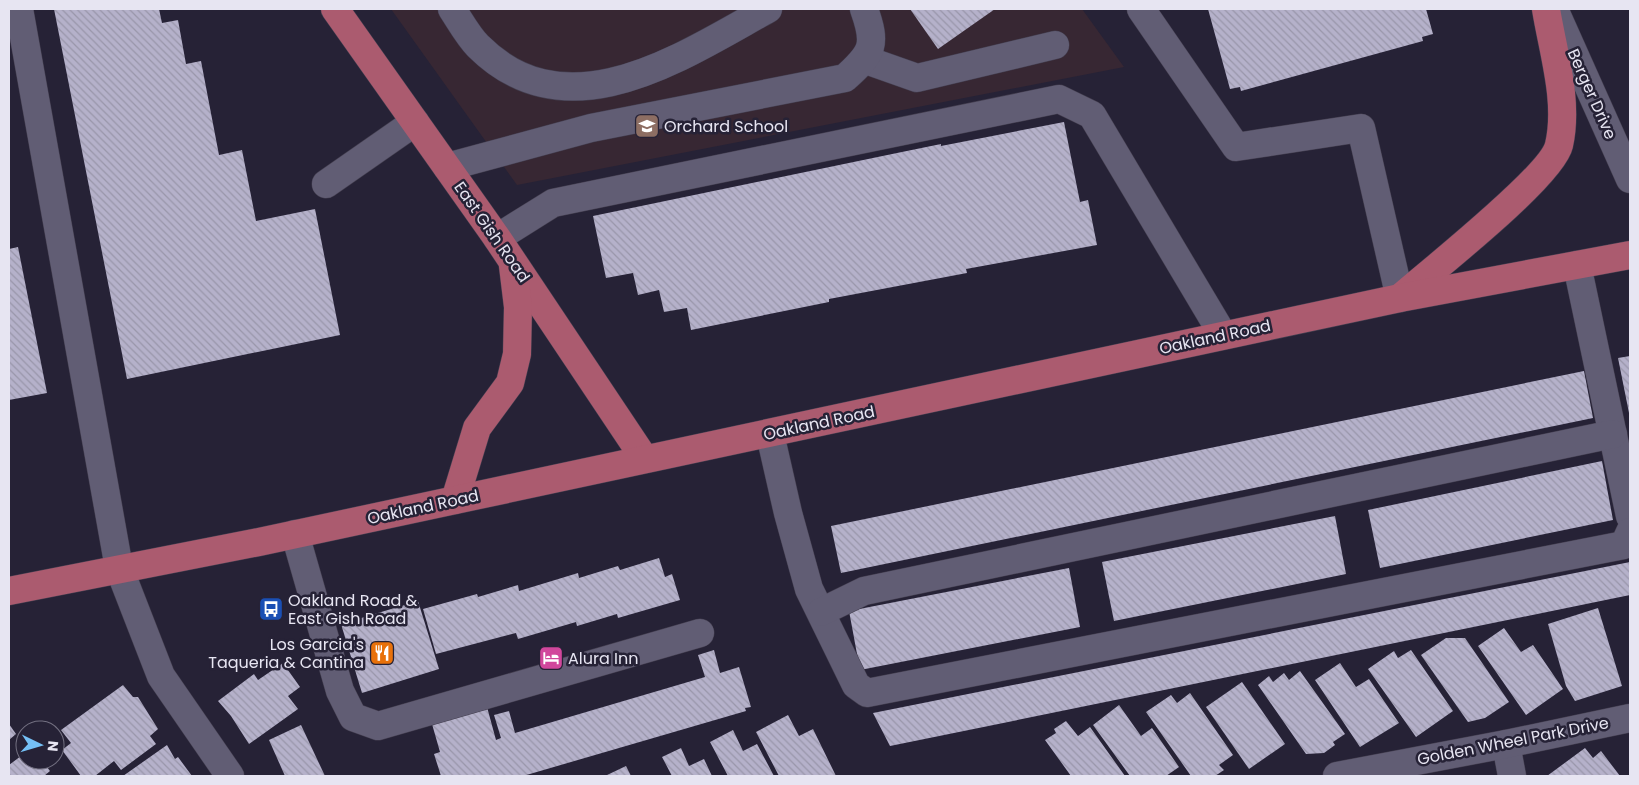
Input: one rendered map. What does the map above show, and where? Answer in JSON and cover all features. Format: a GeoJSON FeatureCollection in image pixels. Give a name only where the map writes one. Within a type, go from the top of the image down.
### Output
{"type":"FeatureCollection","features":[{"type":"Feature","properties":{"kind":"main road","name":"East Gish Road"},"geometry":{"type":"LineString","coordinates":[[335,9],[505,249],[644,458]]}},
{"type":"Feature","properties":{"kind":"main road"},"geometry":{"type":"LineString","coordinates":[[1400,298],[1538,178],[1559,147],[1563,119],[1546,9]]}},
{"type":"Feature","properties":{"kind":"main road"},"geometry":{"type":"LineString","coordinates":[[455,500],[477,428],[510,383],[517,354],[518,307],[505,249]]}},
{"type":"Feature","properties":{"kind":"main road","name":"Oakland Road"},"geometry":{"type":"LineString","coordinates":[[9,591],[295,534],[644,458],[770,434],[1400,298],[1630,255]]}},
{"type":"Feature","properties":{"kind":"street"},"geometry":{"type":"LineString","coordinates":[[19,9],[120,568],[161,676],[230,776]]}},
{"type":"Feature","properties":{"kind":"street"},"geometry":{"type":"LineString","coordinates":[[452,9],[478,45],[512,73],[558,86],[609,84],[662,66],[768,9]]}},
{"type":"Feature","properties":{"kind":"street"},"geometry":{"type":"LineString","coordinates":[[447,166],[591,128],[845,78],[866,60],[873,34],[864,9]]}},
{"type":"Feature","properties":{"kind":"street"},"geometry":{"type":"LineString","coordinates":[[1141,9],[1236,147],[1361,128],[1400,298]]}},
{"type":"Feature","properties":{"kind":"street","name":"Berger Drive"},"geometry":{"type":"LineString","coordinates":[[1554,9],[1630,179]]}},
{"type":"Feature","properties":{"kind":"street"},"geometry":{"type":"LineString","coordinates":[[866,60],[917,78],[1055,45]]}},
{"type":"Feature","properties":{"kind":"street"},"geometry":{"type":"LineString","coordinates":[[505,249],[553,203],[1059,99],[1092,115],[1223,336]]}},
{"type":"Feature","properties":{"kind":"street"},"geometry":{"type":"LineString","coordinates":[[326,184],[415,122]]}},
{"type":"Feature","properties":{"kind":"street"},"geometry":{"type":"LineString","coordinates":[[1577,265],[1630,516]]}},
{"type":"Feature","properties":{"kind":"street"},"geometry":{"type":"LineString","coordinates":[[770,434],[788,513],[809,589],[856,685],[867,693],[1624,545],[1630,532]]}},
{"type":"Feature","properties":{"kind":"street"},"geometry":{"type":"LineString","coordinates":[[821,612],[864,591],[1613,434]]}},
{"type":"Feature","properties":{"kind":"street"},"geometry":{"type":"LineString","coordinates":[[295,534],[340,692],[353,717],[378,726],[700,633]]}},
{"type":"Feature","properties":{"kind":"street","name":"Golden Wheel Park Drive"},"geometry":{"type":"LineString","coordinates":[[1337,776],[1630,718]]}},
{"type":"Feature","properties":{"kind":"street"},"geometry":{"type":"LineString","coordinates":[[1506,744],[1512,776]]}},
{"type":"Feature","properties":{"kind":"shaded area","name":"Orchard School"},"geometry":{"type":"Polygon","coordinates":[[[391,9],[1082,9],[1124,67],[517,185],[391,9]]]}},
{"type":"Feature","properties":{"kind":"building"},"geometry":{"type":"Polygon","coordinates":[[[54,9],[159,9],[162,23],[178,20],[186,64],[201,61],[219,155],[242,150],[256,221],[315,209],[340,335],[127,379],[54,9]]]}},
{"type":"Feature","properties":{"kind":"building"},"geometry":{"type":"Polygon","coordinates":[[[910,9],[995,9],[938,49],[910,9]]]}},
{"type":"Feature","properties":{"kind":"building"},"geometry":{"type":"Polygon","coordinates":[[[1208,9],[1426,9],[1433,34],[1422,37],[1423,41],[1241,91],[1240,87],[1230,89],[1208,9]]]}},
{"type":"Feature","properties":{"kind":"building"},"geometry":{"type":"Polygon","coordinates":[[[1064,122],[1080,202],[1088,200],[1097,245],[966,269],[967,273],[829,299],[829,302],[691,330],[687,308],[664,312],[659,290],[638,295],[633,273],[606,278],[593,216],[941,144],[941,146],[1064,122]]]}},
{"type":"Feature","properties":{"kind":"building"},"geometry":{"type":"Polygon","coordinates":[[[18,247],[47,393],[9,400],[9,249],[18,247]]]}},
{"type":"Feature","properties":{"kind":"building"},"geometry":{"type":"Polygon","coordinates":[[[1630,356],[1630,413],[1629,413],[1618,358],[1630,356]]]}},
{"type":"Feature","properties":{"kind":"building"},"geometry":{"type":"Polygon","coordinates":[[[1584,371],[1593,418],[841,573],[831,526],[1584,371]]]}},
{"type":"Feature","properties":{"kind":"building"},"geometry":{"type":"Polygon","coordinates":[[[1602,461],[1613,520],[1380,568],[1368,510],[1602,461]]]}},
{"type":"Feature","properties":{"kind":"building"},"geometry":{"type":"Polygon","coordinates":[[[1335,516],[1346,574],[1114,621],[1102,562],[1335,516]]]}},
{"type":"Feature","properties":{"kind":"building"},"geometry":{"type":"Polygon","coordinates":[[[659,558],[665,577],[672,574],[680,600],[618,618],[617,614],[577,626],[576,622],[518,639],[516,633],[436,654],[423,609],[477,594],[478,597],[518,585],[519,591],[578,573],[579,578],[618,566],[620,570],[659,558]]]}},
{"type":"Feature","properties":{"kind":"building"},"geometry":{"type":"Polygon","coordinates":[[[1630,562],[1630,595],[890,746],[873,713],[1630,562]]]}},
{"type":"Feature","properties":{"kind":"building"},"geometry":{"type":"Polygon","coordinates":[[[1069,568],[1080,627],[860,670],[849,611],[1069,568]]]}},
{"type":"Feature","properties":{"kind":"building"},"geometry":{"type":"Polygon","coordinates":[[[418,601],[439,669],[362,693],[341,624],[418,601]]]}},
{"type":"Feature","properties":{"kind":"building"},"geometry":{"type":"Polygon","coordinates":[[[1598,608],[1622,686],[1575,701],[1566,686],[1548,624],[1598,608]]]}},
{"type":"Feature","properties":{"kind":"building"},"geometry":{"type":"Polygon","coordinates":[[[1504,628],[1521,652],[1533,645],[1563,689],[1526,715],[1478,646],[1504,628]]]}},
{"type":"Feature","properties":{"kind":"building"},"geometry":{"type":"Polygon","coordinates":[[[1446,638],[1465,638],[1509,702],[1485,718],[1468,722],[1421,655],[1446,638]]]}},
{"type":"Feature","properties":{"kind":"building"},"geometry":{"type":"Polygon","coordinates":[[[714,650],[720,673],[739,667],[751,707],[745,708],[746,711],[523,776],[441,776],[434,754],[440,752],[432,724],[487,707],[496,740],[501,738],[494,715],[509,711],[515,733],[705,677],[698,655],[714,650]]]}},
{"type":"Feature","properties":{"kind":"building"},"geometry":{"type":"Polygon","coordinates":[[[1411,650],[1453,711],[1416,737],[1368,669],[1394,651],[1398,658],[1411,650]]]}},
{"type":"Feature","properties":{"kind":"building"},"geometry":{"type":"Polygon","coordinates":[[[283,663],[300,687],[288,696],[298,709],[249,744],[231,716],[218,701],[254,674],[258,680],[283,663]]]}},
{"type":"Feature","properties":{"kind":"building"},"geometry":{"type":"Polygon","coordinates":[[[1340,663],[1356,687],[1369,679],[1399,723],[1360,747],[1315,680],[1340,663]]]}},
{"type":"Feature","properties":{"kind":"building"},"geometry":{"type":"Polygon","coordinates":[[[1300,671],[1345,734],[1333,742],[1335,745],[1324,753],[1306,754],[1258,685],[1269,676],[1273,682],[1284,673],[1289,680],[1300,671]]]}},
{"type":"Feature","properties":{"kind":"building"},"geometry":{"type":"Polygon","coordinates":[[[1242,682],[1285,744],[1249,769],[1206,707],[1242,682]]]}},
{"type":"Feature","properties":{"kind":"building"},"geometry":{"type":"Polygon","coordinates":[[[123,685],[133,697],[138,697],[158,729],[150,736],[156,744],[121,770],[114,761],[95,776],[81,776],[65,754],[65,748],[71,743],[65,735],[65,727],[123,685]]]}},
{"type":"Feature","properties":{"kind":"building"},"geometry":{"type":"Polygon","coordinates":[[[1190,693],[1233,755],[1219,765],[1224,770],[1215,776],[1191,776],[1146,712],[1171,695],[1177,703],[1190,693]]]}},
{"type":"Feature","properties":{"kind":"building"},"geometry":{"type":"Polygon","coordinates":[[[1119,705],[1141,736],[1152,728],[1179,767],[1166,776],[1130,776],[1093,725],[1119,705]]]}},
{"type":"Feature","properties":{"kind":"building"},"geometry":{"type":"Polygon","coordinates":[[[788,715],[799,736],[813,729],[836,776],[779,776],[756,732],[788,715]]]}},
{"type":"Feature","properties":{"kind":"building"},"geometry":{"type":"Polygon","coordinates":[[[1066,721],[1078,736],[1090,727],[1125,776],[1071,776],[1045,740],[1056,733],[1054,729],[1066,721]]]}},
{"type":"Feature","properties":{"kind":"building"},"geometry":{"type":"Polygon","coordinates":[[[9,724],[15,735],[9,740],[9,724]]]}},
{"type":"Feature","properties":{"kind":"building"},"geometry":{"type":"Polygon","coordinates":[[[301,725],[325,776],[285,776],[269,740],[301,725]]]}},
{"type":"Feature","properties":{"kind":"building"},"geometry":{"type":"Polygon","coordinates":[[[733,730],[743,751],[757,744],[774,776],[728,776],[710,742],[733,730]]]}},
{"type":"Feature","properties":{"kind":"building"},"geometry":{"type":"Polygon","coordinates":[[[167,745],[175,759],[178,757],[192,776],[123,776],[167,745]]]}},
{"type":"Feature","properties":{"kind":"building"},"geometry":{"type":"Polygon","coordinates":[[[681,748],[689,766],[704,759],[712,776],[672,776],[662,757],[681,748]]]}},
{"type":"Feature","properties":{"kind":"building"},"geometry":{"type":"Polygon","coordinates":[[[1585,748],[1593,758],[1601,751],[1620,776],[1547,776],[1585,748]]]}},
{"type":"Feature","properties":{"kind":"building"},"geometry":{"type":"Polygon","coordinates":[[[15,760],[15,770],[50,771],[44,776],[9,776],[9,765],[15,760]]]}},
{"type":"Feature","properties":{"kind":"building"},"geometry":{"type":"Polygon","coordinates":[[[626,766],[631,776],[605,776],[626,766]]]}},
{"type":"Feature","properties":{"kind":"place","name":"Orchard School"},"geometry":{"type":"Point","coordinates":[647,126]}},
{"type":"Feature","properties":{"kind":"place","name":"Oakland Road & East Gish Road"},"geometry":{"type":"Point","coordinates":[271,609]}},
{"type":"Feature","properties":{"kind":"place","name":"Los Garcia's Taqueria & Cantina"},"geometry":{"type":"Point","coordinates":[382,653]}},
{"type":"Feature","properties":{"kind":"place","name":"Alura Inn"},"geometry":{"type":"Point","coordinates":[551,658]}}]}
